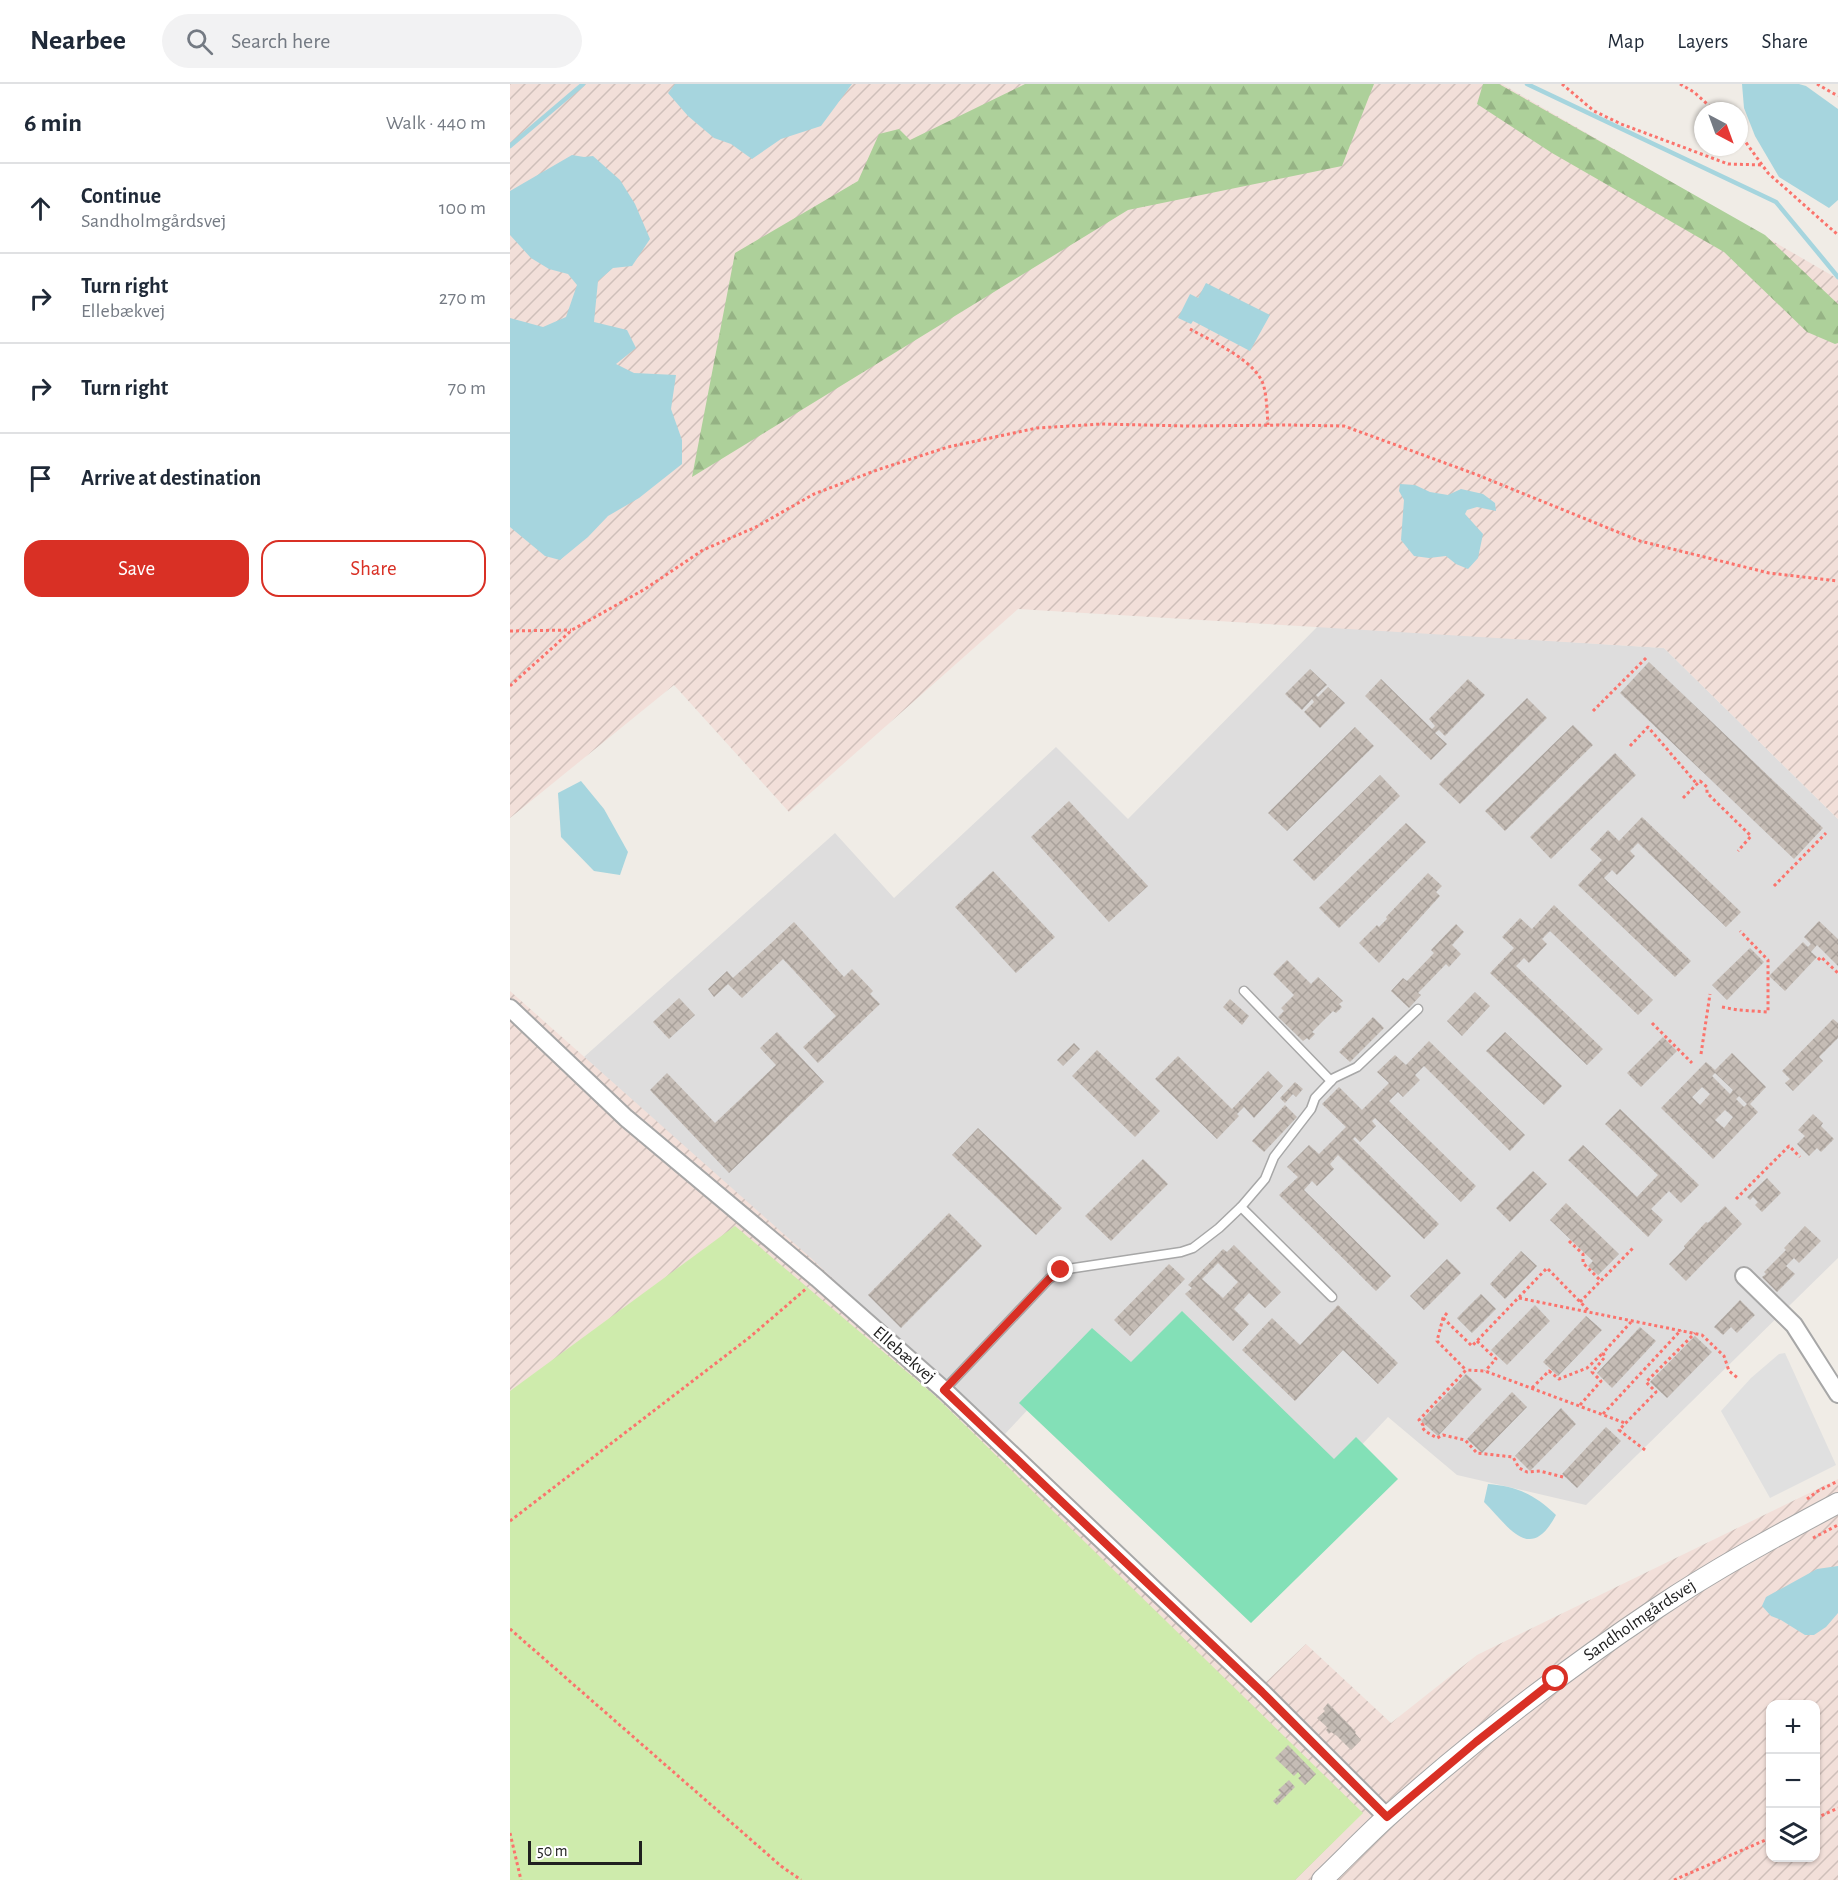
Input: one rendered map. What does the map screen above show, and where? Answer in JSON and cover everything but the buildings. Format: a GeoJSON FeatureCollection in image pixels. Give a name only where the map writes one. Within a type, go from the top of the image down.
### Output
{"type":"FeatureCollection","features":[{"type":"Feature","properties":{"kind":"street","name":"Ellebækvej"},"geometry":{"type":"LineString","coordinates":[[510,1008],[626,1118],[817,1278],[944,1390],[1262,1692],[1387,1817]]}},
{"type":"Feature","properties":{"kind":"street"},"geometry":{"type":"LineString","coordinates":[[1744,1276],[1794,1326],[1838,1394]]}},
{"type":"Feature","properties":{"kind":"street","name":"Sandholmgårdsvej"},"geometry":{"type":"LineString","coordinates":[[1322,1880],[1387,1817],[1476,1742],[1556,1679],[1639,1621],[1761,1544],[1838,1503]]}},
{"type":"Feature","properties":{"kind":"lane"},"geometry":{"type":"LineString","coordinates":[[1244,991],[1330,1082]]}},
{"type":"Feature","properties":{"kind":"lane"},"geometry":{"type":"LineString","coordinates":[[944,1390],[1049,1279],[1061,1270],[1181,1252],[1193,1248],[1219,1228],[1265,1179],[1274,1157],[1311,1109],[1315,1098],[1334,1078],[1357,1067],[1418,1009]]}},
{"type":"Feature","properties":{"kind":"lane"},"geometry":{"type":"LineString","coordinates":[[1241,1207],[1332,1297]]}},
{"type":"Feature","properties":{"kind":"path"},"geometry":{"type":"LineString","coordinates":[[1562,84],[1594,111],[1621,124],[1728,164],[1763,165]]}},
{"type":"Feature","properties":{"kind":"path"},"geometry":{"type":"LineString","coordinates":[[1680,84],[1705,102]]}},
{"type":"Feature","properties":{"kind":"path"},"geometry":{"type":"LineString","coordinates":[[1817,84],[1838,96]]}},
{"type":"Feature","properties":{"kind":"path"},"geometry":{"type":"LineString","coordinates":[[1748,145],[1763,165],[1795,198],[1838,235]]}},
{"type":"Feature","properties":{"kind":"path"},"geometry":{"type":"LineString","coordinates":[[1190,329],[1238,355],[1253,370],[1264,384],[1268,425]]}},
{"type":"Feature","properties":{"kind":"path"},"geometry":{"type":"LineString","coordinates":[[510,686],[572,630],[645,589],[703,550],[756,527],[814,494],[948,447],[1037,428],[1102,424],[1344,426],[1475,474],[1640,541],[1769,573],[1838,581]]}},
{"type":"Feature","properties":{"kind":"path"},"geometry":{"type":"LineString","coordinates":[[510,631],[572,630]]}},
{"type":"Feature","properties":{"kind":"path"},"geometry":{"type":"LineString","coordinates":[[1593,711],[1647,657]]}},
{"type":"Feature","properties":{"kind":"path"},"geometry":{"type":"LineString","coordinates":[[1630,746],[1648,727],[1698,784]]}},
{"type":"Feature","properties":{"kind":"path"},"geometry":{"type":"LineString","coordinates":[[1683,798],[1700,781],[1707,787],[1707,793],[1751,836],[1738,851]]}},
{"type":"Feature","properties":{"kind":"path"},"geometry":{"type":"LineString","coordinates":[[1774,886],[1826,833]]}},
{"type":"Feature","properties":{"kind":"path"},"geometry":{"type":"LineString","coordinates":[[1722,1007],[1768,1012],[1768,960],[1740,931]]}},
{"type":"Feature","properties":{"kind":"path"},"geometry":{"type":"LineString","coordinates":[[1818,960],[1821,957],[1838,973]]}},
{"type":"Feature","properties":{"kind":"path"},"geometry":{"type":"LineString","coordinates":[[1701,1054],[1710,994]]}},
{"type":"Feature","properties":{"kind":"path"},"geometry":{"type":"LineString","coordinates":[[1652,1023],[1692,1063]]}},
{"type":"Feature","properties":{"kind":"path"},"geometry":{"type":"LineString","coordinates":[[1736,1199],[1789,1146],[1800,1157]]}},
{"type":"Feature","properties":{"kind":"path"},"geometry":{"type":"LineString","coordinates":[[1569,1241],[1582,1254],[1583,1263],[1600,1281]]}},
{"type":"Feature","properties":{"kind":"path"},"geometry":{"type":"LineString","coordinates":[[1580,1302],[1633,1248]]}},
{"type":"Feature","properties":{"kind":"path"},"geometry":{"type":"LineString","coordinates":[[1443,1318],[1472,1347],[1547,1268],[1591,1312]]}},
{"type":"Feature","properties":{"kind":"path"},"geometry":{"type":"LineString","coordinates":[[510,1521],[750,1337],[817,1278]]}},
{"type":"Feature","properties":{"kind":"path"},"geometry":{"type":"LineString","coordinates":[[1519,1298],[1702,1335],[1724,1356],[1729,1371],[1739,1379]]}},
{"type":"Feature","properties":{"kind":"path"},"geometry":{"type":"LineString","coordinates":[[1447,1313],[1443,1318],[1437,1341],[1466,1370],[1485,1371],[1625,1423]]}},
{"type":"Feature","properties":{"kind":"path"},"geometry":{"type":"LineString","coordinates":[[1532,1388],[1549,1371],[1559,1379],[1587,1368],[1604,1353],[1631,1322]]}},
{"type":"Feature","properties":{"kind":"path"},"geometry":{"type":"LineString","coordinates":[[1603,1414],[1681,1330]]}},
{"type":"Feature","properties":{"kind":"path"},"geometry":{"type":"LineString","coordinates":[[1645,1450],[1619,1430],[1656,1392],[1646,1382],[1695,1333]]}},
{"type":"Feature","properties":{"kind":"path"},"geometry":{"type":"LineString","coordinates":[[1477,1341],[1496,1359],[1485,1371]]}},
{"type":"Feature","properties":{"kind":"path"},"geometry":{"type":"LineString","coordinates":[[1580,1406],[1601,1381],[1592,1372],[1605,1357],[1604,1353]]}},
{"type":"Feature","properties":{"kind":"path"},"geometry":{"type":"LineString","coordinates":[[1466,1370],[1419,1420],[1425,1431],[1437,1438],[1443,1435],[1465,1440],[1477,1453],[1513,1457],[1520,1468],[1527,1472],[1540,1471],[1563,1477]]}},
{"type":"Feature","properties":{"kind":"path"},"geometry":{"type":"LineString","coordinates":[[1808,1540],[1838,1526]]}},
{"type":"Feature","properties":{"kind":"path"},"geometry":{"type":"LineString","coordinates":[[510,1629],[781,1866],[801,1880]]}},
{"type":"Feature","properties":{"kind":"path"},"geometry":{"type":"LineString","coordinates":[[1820,1816],[1838,1809]]}},
{"type":"Feature","properties":{"kind":"path"},"geometry":{"type":"LineString","coordinates":[[510,1833],[521,1880]]}},
{"type":"Feature","properties":{"kind":"path"},"geometry":{"type":"LineString","coordinates":[[1674,1880],[1766,1840]]}},
{"type":"Feature","properties":{"kind":"shaded area"},"geometry":{"type":"Polygon","coordinates":[[[510,84],[1502,84],[1838,279],[1838,819],[1664,648],[1018,609],[789,812],[674,685],[510,818],[510,84]]]}},
{"type":"Feature","properties":{"kind":"shaded area"},"geometry":{"type":"Polygon","coordinates":[[[1318,626],[1664,648],[1838,819],[1838,1258],[1586,1505],[1457,1475],[1388,1417],[1337,1471],[1131,1368],[1097,1335],[1005,1434],[584,1057],[835,833],[894,898],[1056,747],[1128,819],[1318,626]]]}},
{"type":"Feature","properties":{"kind":"shaded area"},"geometry":{"type":"Polygon","coordinates":[[[510,991],[812,1259],[1264,1684],[1306,1644],[1391,1723],[1477,1655],[1838,1479],[1838,1880],[510,1880],[510,991]]]}},
{"type":"Feature","properties":{"kind":"shaded area"},"geometry":{"type":"Polygon","coordinates":[[[1785,1353],[1836,1465],[1770,1498],[1721,1411],[1751,1378],[1779,1354],[1785,1353]]]}},
{"type":"Feature","properties":{"kind":"green space"},"geometry":{"type":"Polygon","coordinates":[[[1025,84],[1374,84],[1342,166],[1128,210],[692,477],[735,253],[858,181],[879,134],[899,129],[910,140],[1025,84]]]}},
{"type":"Feature","properties":{"kind":"green space"},"geometry":{"type":"Polygon","coordinates":[[[1483,84],[1499,84],[1765,235],[1838,304],[1838,343],[1835,344],[1807,332],[1724,252],[1552,153],[1477,104],[1483,84]]]}},
{"type":"Feature","properties":{"kind":"green space"},"geometry":{"type":"Polygon","coordinates":[[[735,1226],[933,1394],[1363,1813],[1295,1880],[510,1880],[510,1391],[735,1226]]]}},
{"type":"Feature","properties":{"kind":"green space"},"geometry":{"type":"Polygon","coordinates":[[[1182,1311],[1334,1459],[1356,1437],[1398,1479],[1251,1623],[1019,1403],[1092,1328],[1131,1362],[1182,1311]]]}},
{"type":"Feature","properties":{"kind":"water"},"geometry":{"type":"Polygon","coordinates":[[[675,84],[852,84],[821,126],[781,139],[752,159],[731,144],[714,138],[688,116],[668,93],[675,84]]]}},
{"type":"Feature","properties":{"kind":"water"},"geometry":{"type":"Polygon","coordinates":[[[1742,84],[1799,84],[1806,86],[1838,109],[1838,200],[1829,208],[1779,177],[1755,136],[1748,118],[1748,102],[1744,102],[1742,84]]]}},
{"type":"Feature","properties":{"kind":"water"},"geometry":{"type":"Polygon","coordinates":[[[572,155],[593,156],[620,180],[635,204],[650,239],[632,266],[613,268],[598,281],[594,322],[627,330],[636,348],[616,364],[634,373],[676,375],[671,409],[682,440],[682,464],[639,498],[608,516],[588,537],[560,560],[545,556],[510,527],[510,318],[543,327],[566,317],[577,285],[568,274],[549,269],[531,258],[510,235],[510,191],[572,155]]]}},
{"type":"Feature","properties":{"kind":"water"},"geometry":{"type":"Polygon","coordinates":[[[1206,283],[1270,315],[1250,351],[1193,321],[1191,324],[1178,318],[1190,294],[1198,298],[1206,283]]]}},
{"type":"Feature","properties":{"kind":"water"},"geometry":{"type":"Polygon","coordinates":[[[1400,484],[1415,485],[1430,492],[1448,495],[1461,489],[1483,494],[1495,503],[1496,511],[1477,507],[1467,510],[1465,514],[1483,534],[1478,558],[1468,569],[1456,564],[1446,556],[1429,558],[1414,556],[1401,540],[1404,500],[1399,491],[1400,484]]]}},
{"type":"Feature","properties":{"kind":"water"},"geometry":{"type":"Polygon","coordinates":[[[581,781],[604,809],[628,852],[620,875],[594,871],[561,837],[558,793],[581,781]]]}},
{"type":"Feature","properties":{"kind":"water"},"geometry":{"type":"Polygon","coordinates":[[[1488,1484],[1517,1489],[1541,1502],[1556,1515],[1546,1530],[1537,1537],[1528,1539],[1520,1536],[1511,1530],[1484,1502],[1488,1484]]]}},
{"type":"Feature","properties":{"kind":"water"},"geometry":{"type":"Polygon","coordinates":[[[1838,1566],[1838,1613],[1826,1627],[1814,1635],[1805,1635],[1771,1616],[1762,1606],[1766,1597],[1817,1569],[1838,1566]]]}},
{"type":"Feature","properties":{"kind":"waterway"},"geometry":{"type":"LineString","coordinates":[[510,146],[583,84]]}},
{"type":"Feature","properties":{"kind":"waterway"},"geometry":{"type":"LineString","coordinates":[[1527,84],[1776,202],[1838,277]]}},
{"type":"Feature","properties":{"kind":"route"},"geometry":{"type":"LineString","coordinates":[[1061,1270],[1049,1279],[944,1390],[1262,1692],[1387,1817],[1476,1742],[1556,1679]]}}]}
